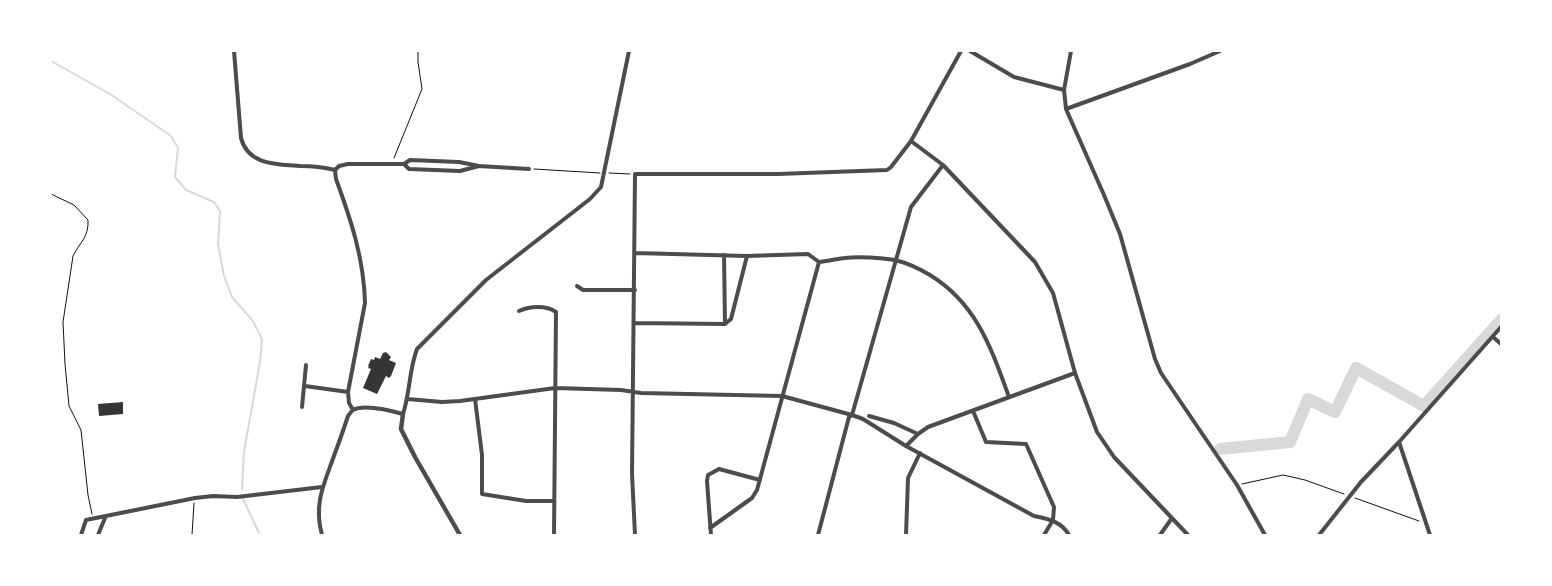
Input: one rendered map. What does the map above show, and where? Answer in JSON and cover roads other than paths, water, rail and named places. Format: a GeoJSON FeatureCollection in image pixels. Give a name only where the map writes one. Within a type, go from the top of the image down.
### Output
{"type":"FeatureCollection","features":[{"type":"Feature","properties":{"kind":"street"},"geometry":{"type":"LineString","coordinates":[[234,51],[241,138],[243,146],[257,159],[269,163],[335,170],[340,166],[348,164],[404,164],[410,160],[459,162],[479,166],[529,169]]}},
{"type":"Feature","properties":{"kind":"street"},"geometry":{"type":"LineString","coordinates":[[460,535],[401,429],[417,349],[486,280],[590,199],[601,187],[629,51]]}},
{"type":"Feature","properties":{"kind":"street"},"geometry":{"type":"LineString","coordinates":[[635,535],[632,492],[635,174],[778,174],[887,170],[892,168],[911,141],[961,51]]}},
{"type":"Feature","properties":{"kind":"street"},"geometry":{"type":"LineString","coordinates":[[970,51],[1014,77],[1064,90]]}},
{"type":"Feature","properties":{"kind":"street"},"geometry":{"type":"LineString","coordinates":[[1071,51],[1064,90],[1066,109],[1120,234],[1155,359],[1161,373],[1236,485],[1265,535]]}},
{"type":"Feature","properties":{"kind":"street"},"geometry":{"type":"LineString","coordinates":[[1066,109],[1190,64],[1220,51]]}},
{"type":"Feature","properties":{"kind":"street"},"geometry":{"type":"LineString","coordinates":[[911,141],[943,165],[1035,262],[1053,293],[1075,373],[1096,432],[1114,458],[1188,535]]}},
{"type":"Feature","properties":{"kind":"street"},"geometry":{"type":"LineString","coordinates":[[404,164],[409,169],[460,171],[479,166]]}},
{"type":"Feature","properties":{"kind":"street"},"geometry":{"type":"LineString","coordinates":[[818,535],[849,417],[852,415],[911,207],[943,165]]}},
{"type":"Feature","properties":{"kind":"street"},"geometry":{"type":"LineString","coordinates":[[335,170],[355,233],[365,289],[365,303],[348,392],[349,403],[353,410]]}},
{"type":"Feature","properties":{"kind":"street"},"geometry":{"type":"LineString","coordinates":[[635,253],[747,256],[808,254],[819,262],[846,258],[895,260],[923,271],[936,279],[955,294],[967,307],[983,332],[1009,397]]}},
{"type":"Feature","properties":{"kind":"street"},"geometry":{"type":"LineString","coordinates":[[724,255],[725,324]]}},
{"type":"Feature","properties":{"kind":"street"},"geometry":{"type":"LineString","coordinates":[[634,323],[725,324],[731,319],[747,256]]}},
{"type":"Feature","properties":{"kind":"street"},"geometry":{"type":"LineString","coordinates":[[710,528],[752,498],[757,490],[819,262]]}},
{"type":"Feature","properties":{"kind":"street"},"geometry":{"type":"LineString","coordinates":[[577,286],[583,290],[635,290]]}},
{"type":"Feature","properties":{"kind":"street"},"geometry":{"type":"LineString","coordinates":[[519,311],[527,308],[548,308],[556,312],[554,535]]}},
{"type":"Feature","properties":{"kind":"street"},"geometry":{"type":"LineString","coordinates":[[1319,535],[1349,496],[1501,327]]}},
{"type":"Feature","properties":{"kind":"street"},"geometry":{"type":"LineString","coordinates":[[1493,337],[1501,344]]}},
{"type":"Feature","properties":{"kind":"street"},"geometry":{"type":"LineString","coordinates":[[302,407],[306,365]]}},
{"type":"Feature","properties":{"kind":"street"},"geometry":{"type":"LineString","coordinates":[[906,446],[928,427],[1075,373]]}},
{"type":"Feature","properties":{"kind":"street"},"geometry":{"type":"LineString","coordinates":[[305,386],[348,392]]}},
{"type":"Feature","properties":{"kind":"street"},"geometry":{"type":"LineString","coordinates":[[408,399],[442,402],[555,388],[633,391],[641,393],[782,396],[863,419],[906,446],[1034,516],[1053,520],[1065,527],[1069,535]]}},
{"type":"Feature","properties":{"kind":"street"},"geometry":{"type":"LineString","coordinates":[[475,399],[482,455],[482,494],[526,501],[554,501]]}},
{"type":"Feature","properties":{"kind":"street"},"geometry":{"type":"LineString","coordinates":[[322,535],[318,515],[322,487],[348,416],[353,410],[361,408],[390,410],[403,414]]}},
{"type":"Feature","properties":{"kind":"street"},"geometry":{"type":"LineString","coordinates":[[973,411],[986,442],[1026,444],[1054,508],[1053,520],[1044,535]]}},
{"type":"Feature","properties":{"kind":"street"},"geometry":{"type":"LineString","coordinates":[[869,416],[918,434]]}},
{"type":"Feature","properties":{"kind":"street"},"geometry":{"type":"LineString","coordinates":[[1399,442],[1430,535]]}},
{"type":"Feature","properties":{"kind":"street"},"geometry":{"type":"LineString","coordinates":[[906,535],[908,478],[920,453]]}},
{"type":"Feature","properties":{"kind":"street"},"geometry":{"type":"LineString","coordinates":[[710,535],[708,475],[712,471],[724,469],[760,480]]}},
{"type":"Feature","properties":{"kind":"street"},"geometry":{"type":"LineString","coordinates":[[81,535],[86,520],[105,518],[195,498],[213,496],[237,497],[322,487]]}},
{"type":"Feature","properties":{"kind":"street"},"geometry":{"type":"LineString","coordinates":[[98,535],[105,518]]}},
{"type":"Feature","properties":{"kind":"street"},"geometry":{"type":"LineString","coordinates":[[1160,535],[1172,518]]}},
{"type":"Feature","properties":{"kind":"waterway"},"geometry":{"type":"LineString","coordinates":[[51,61],[110,94],[171,136],[178,148],[175,177],[186,190],[214,202],[220,211],[218,244],[224,276],[232,297],[253,321],[262,339],[260,362],[244,452],[242,489]]}},
{"type":"Feature","properties":{"kind":"waterway"},"geometry":{"type":"LineString","coordinates":[[1220,449],[1290,442],[1308,399],[1335,412],[1356,368],[1424,406],[1501,320]]}},
{"type":"Feature","properties":{"kind":"waterway"},"geometry":{"type":"LineString","coordinates":[[243,499],[260,535]]}}]}
